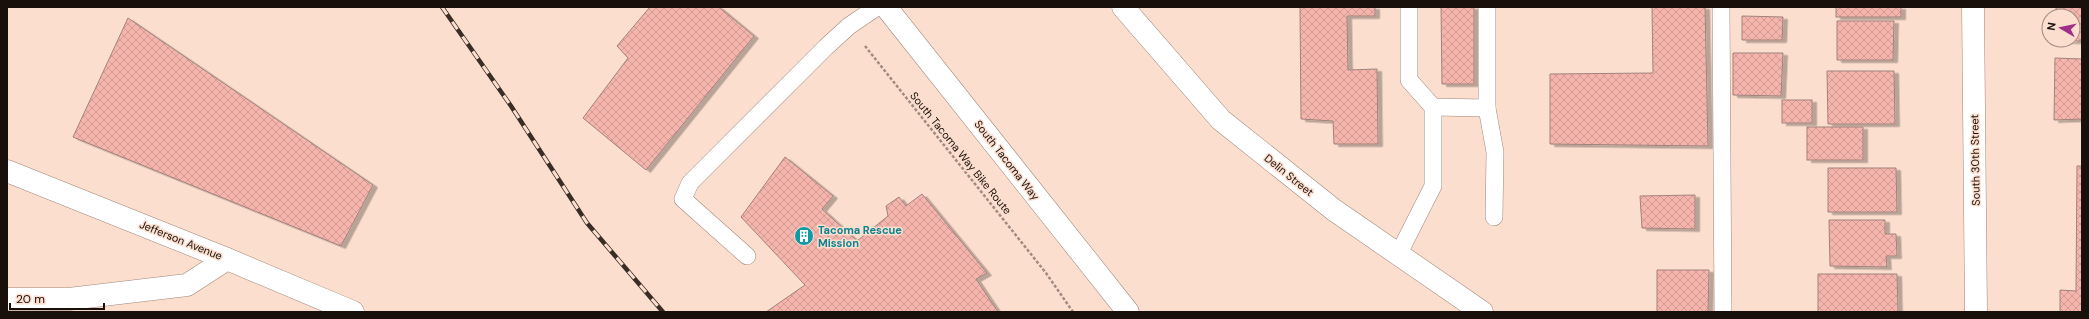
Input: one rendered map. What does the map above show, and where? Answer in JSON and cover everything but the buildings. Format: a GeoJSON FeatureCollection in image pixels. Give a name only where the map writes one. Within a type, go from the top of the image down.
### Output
{"type":"FeatureCollection","features":[{"type":"Feature","properties":{"kind":"street","name":"South Tacoma Way"},"geometry":{"type":"LineString","coordinates":[[886,7],[1128,312]]}},
{"type":"Feature","properties":{"kind":"street","name":"Delin Street"},"geometry":{"type":"LineString","coordinates":[[1123,7],[1220,120],[1334,210],[1482,312]]}},
{"type":"Feature","properties":{"kind":"street","name":"South 30th Street"},"geometry":{"type":"LineString","coordinates":[[1973,7],[1976,312]]}},
{"type":"Feature","properties":{"kind":"street","name":"Jefferson Avenue"},"geometry":{"type":"LineString","coordinates":[[7,171],[227,259],[353,312]]}},
{"type":"Feature","properties":{"kind":"street"},"geometry":{"type":"LineString","coordinates":[[7,299],[69,299],[188,285],[227,259]]}},
{"type":"Feature","properties":{"kind":"lane"},"geometry":{"type":"LineString","coordinates":[[746,256],[683,199],[690,183],[849,26],[877,7]]}},
{"type":"Feature","properties":{"kind":"lane"},"geometry":{"type":"LineString","coordinates":[[1398,254],[1433,186],[1433,107],[1409,80],[1409,7]]}},
{"type":"Feature","properties":{"kind":"lane"},"geometry":{"type":"LineString","coordinates":[[1487,7],[1487,108],[1495,152],[1494,217]]}},
{"type":"Feature","properties":{"kind":"lane"},"geometry":{"type":"LineString","coordinates":[[1721,7],[1723,312]]}},
{"type":"Feature","properties":{"kind":"lane"},"geometry":{"type":"LineString","coordinates":[[1433,107],[1487,108]]}},
{"type":"Feature","properties":{"kind":"path","name":"South Tacoma Way Bike Route"},"geometry":{"type":"LineString","coordinates":[[849,26],[1046,273],[1073,312]]}},
{"type":"Feature","properties":{"kind":"railway"},"geometry":{"type":"LineString","coordinates":[[442,7],[511,106],[587,223],[663,312]]}},
{"type":"Feature","properties":{"kind":"place","name":"Tacoma Rescue Mission"},"geometry":{"type":"Point","coordinates":[804,236]}}]}
